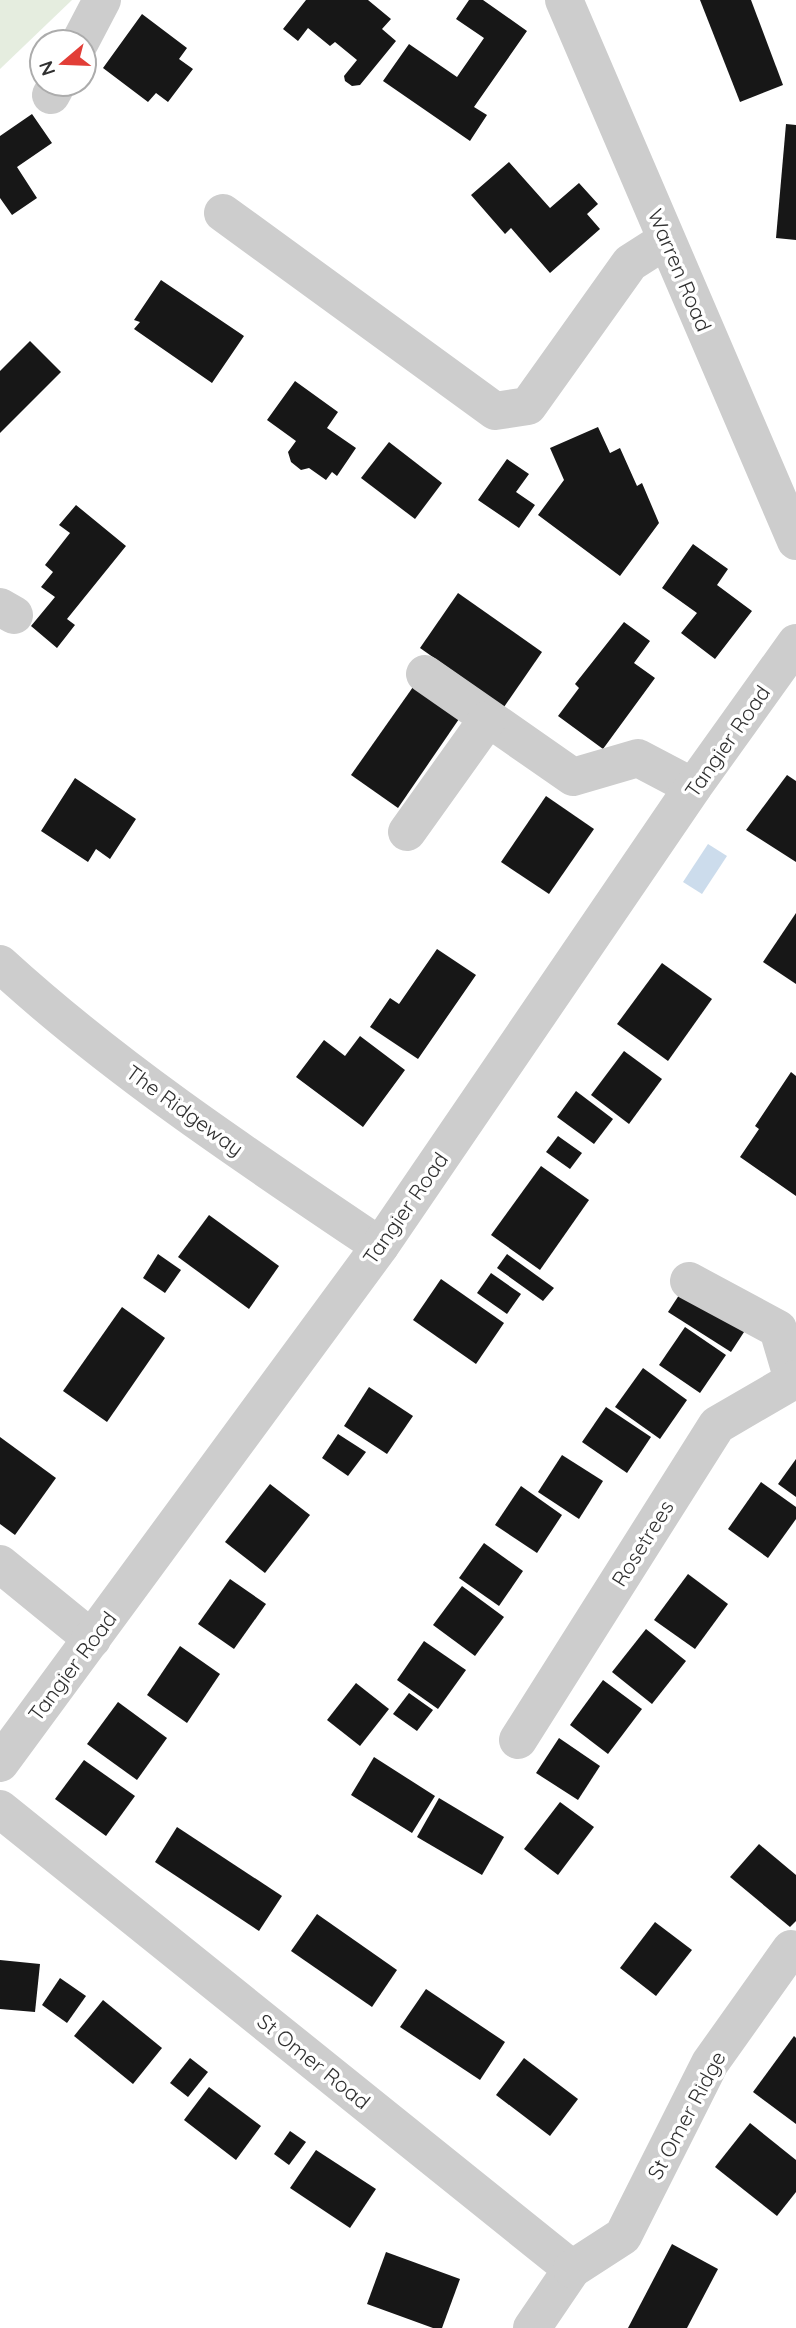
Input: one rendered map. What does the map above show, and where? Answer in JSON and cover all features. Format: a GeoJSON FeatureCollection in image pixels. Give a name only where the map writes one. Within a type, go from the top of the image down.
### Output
{"type":"FeatureCollection","features":[{"type":"Feature","properties":{"kind":"street"},"geometry":{"type":"LineString","coordinates":[[87,28],[102,0]]}},
{"type":"Feature","properties":{"kind":"street","name":"Warren Road"},"geometry":{"type":"LineString","coordinates":[[564,0],[796,541]]}},
{"type":"Feature","properties":{"kind":"street"},"geometry":{"type":"LineString","coordinates":[[223,213],[495,411],[528,406],[630,263],[667,240]]}},
{"type":"Feature","properties":{"kind":"street","name":"Tangier Road"},"geometry":{"type":"LineString","coordinates":[[0,1763],[380,1246],[693,787],[796,643]]}},
{"type":"Feature","properties":{"kind":"street"},"geometry":{"type":"LineString","coordinates":[[425,674],[573,777],[638,758],[693,787]]}},
{"type":"Feature","properties":{"kind":"street"},"geometry":{"type":"LineString","coordinates":[[407,832],[488,720]]}},
{"type":"Feature","properties":{"kind":"street","name":"The Ridgeway"},"geometry":{"type":"LineString","coordinates":[[0,964],[45,1006],[222,1139],[380,1246]]}},
{"type":"Feature","properties":{"kind":"street"},"geometry":{"type":"LineString","coordinates":[[689,1281],[778,1329],[795,1380]]}},
{"type":"Feature","properties":{"kind":"street","name":"Rosetrees"},"geometry":{"type":"LineString","coordinates":[[518,1740],[717,1425],[795,1380]]}},
{"type":"Feature","properties":{"kind":"street"},"geometry":{"type":"LineString","coordinates":[[0,1564],[92,1639]]}},
{"type":"Feature","properties":{"kind":"street","name":"St Omer Road"},"geometry":{"type":"LineString","coordinates":[[0,1809],[572,2269]]}},
{"type":"Feature","properties":{"kind":"street","name":"St Omer Ridge"},"geometry":{"type":"LineString","coordinates":[[572,2269],[623,2236],[710,2063],[791,1949]]}},
{"type":"Feature","properties":{"kind":"street"},"geometry":{"type":"LineString","coordinates":[[532,2328],[572,2269]]}},
{"type":"Feature","properties":{"kind":"shaded area"},"geometry":{"type":"Polygon","coordinates":[[[0,0],[72,0],[43,28],[28,28],[28,42],[0,69],[0,0]]]}},
{"type":"Feature","properties":{"kind":"water"},"geometry":{"type":"Polygon","coordinates":[[[708,844],[727,856],[702,894],[683,882],[708,844]]]}},
{"type":"Feature","properties":{"kind":"building"},"geometry":{"type":"Polygon","coordinates":[[[306,0],[368,0],[391,19],[382,29],[396,41],[360,85],[352,86],[345,81],[344,76],[357,60],[335,42],[330,46],[308,28],[298,41],[283,29],[306,0]]]}},
{"type":"Feature","properties":{"kind":"building"},"geometry":{"type":"Polygon","coordinates":[[[469,0],[483,0],[527,31],[474,107],[487,115],[470,141],[383,81],[409,44],[457,77],[484,38],[456,19],[469,0]]]}},
{"type":"Feature","properties":{"kind":"building"},"geometry":{"type":"Polygon","coordinates":[[[700,0],[751,0],[783,85],[740,102],[700,0]]]}},
{"type":"Feature","properties":{"kind":"building"},"geometry":{"type":"Polygon","coordinates":[[[142,14],[187,48],[179,59],[193,69],[168,102],[156,93],[148,102],[103,68],[142,14]]]}},
{"type":"Feature","properties":{"kind":"building"},"geometry":{"type":"Polygon","coordinates":[[[32,114],[52,143],[17,167],[37,198],[12,215],[0,198],[0,136],[32,114]]]}},
{"type":"Feature","properties":{"kind":"building"},"geometry":{"type":"Polygon","coordinates":[[[786,124],[796,125],[796,240],[776,238],[786,124]]]}},
{"type":"Feature","properties":{"kind":"building"},"geometry":{"type":"Polygon","coordinates":[[[509,162],[550,208],[579,183],[598,204],[587,214],[600,229],[550,273],[511,228],[505,234],[471,195],[509,162]]]}},
{"type":"Feature","properties":{"kind":"building"},"geometry":{"type":"Polygon","coordinates":[[[161,280],[244,336],[212,383],[134,329],[140,322],[134,320],[161,280]]]}},
{"type":"Feature","properties":{"kind":"building"},"geometry":{"type":"Polygon","coordinates":[[[30,341],[61,372],[0,433],[0,371],[30,341]]]}},
{"type":"Feature","properties":{"kind":"building"},"geometry":{"type":"Polygon","coordinates":[[[295,381],[338,412],[327,428],[356,448],[337,476],[332,472],[326,480],[309,468],[301,470],[291,462],[288,452],[296,441],[267,420],[295,381]]]}},
{"type":"Feature","properties":{"kind":"building"},"geometry":{"type":"Polygon","coordinates":[[[598,427],[610,453],[620,448],[637,486],[642,483],[659,523],[620,576],[538,515],[564,480],[550,448],[598,427]]]}},
{"type":"Feature","properties":{"kind":"building"},"geometry":{"type":"Polygon","coordinates":[[[389,442],[442,483],[415,519],[361,478],[389,442]]]}},
{"type":"Feature","properties":{"kind":"building"},"geometry":{"type":"Polygon","coordinates":[[[507,459],[529,474],[516,492],[535,505],[519,528],[478,500],[507,459]]]}},
{"type":"Feature","properties":{"kind":"building"},"geometry":{"type":"Polygon","coordinates":[[[76,505],[126,546],[67,619],[75,625],[57,648],[31,626],[55,597],[41,587],[53,572],[45,565],[70,533],[59,525],[76,505]]]}},
{"type":"Feature","properties":{"kind":"building"},"geometry":{"type":"Polygon","coordinates":[[[693,544],[728,569],[717,585],[752,611],[715,659],[681,633],[697,613],[662,588],[693,544]]]}},
{"type":"Feature","properties":{"kind":"building"},"geometry":{"type":"Polygon","coordinates":[[[458,593],[542,652],[504,707],[420,648],[458,593]]]}},
{"type":"Feature","properties":{"kind":"building"},"geometry":{"type":"Polygon","coordinates":[[[624,622],[650,641],[634,663],[655,678],[603,749],[558,716],[579,688],[575,684],[624,622]]]}},
{"type":"Feature","properties":{"kind":"building"},"geometry":{"type":"Polygon","coordinates":[[[413,687],[459,719],[398,808],[351,775],[413,687]]]}},
{"type":"Feature","properties":{"kind":"building"},"geometry":{"type":"Polygon","coordinates":[[[787,775],[796,781],[796,862],[746,830],[787,775]]]}},
{"type":"Feature","properties":{"kind":"building"},"geometry":{"type":"Polygon","coordinates":[[[75,778],[136,819],[110,859],[96,849],[88,862],[41,831],[75,778]]]}},
{"type":"Feature","properties":{"kind":"building"},"geometry":{"type":"Polygon","coordinates":[[[546,796],[594,829],[549,894],[501,862],[546,796]]]}},
{"type":"Feature","properties":{"kind":"building"},"geometry":{"type":"Polygon","coordinates":[[[796,913],[796,984],[763,962],[796,913]]]}},
{"type":"Feature","properties":{"kind":"building"},"geometry":{"type":"Polygon","coordinates":[[[437,949],[476,975],[418,1059],[370,1027],[390,998],[399,1004],[437,949]]]}},
{"type":"Feature","properties":{"kind":"building"},"geometry":{"type":"Polygon","coordinates":[[[662,963],[712,999],[668,1061],[617,1024],[662,963]]]}},
{"type":"Feature","properties":{"kind":"building"},"geometry":{"type":"Polygon","coordinates":[[[360,1036],[405,1070],[363,1127],[296,1077],[324,1040],[345,1056],[360,1036]]]}},
{"type":"Feature","properties":{"kind":"building"},"geometry":{"type":"Polygon","coordinates":[[[624,1051],[662,1079],[629,1124],[591,1095],[624,1051]]]}},
{"type":"Feature","properties":{"kind":"building"},"geometry":{"type":"Polygon","coordinates":[[[791,1072],[796,1076],[796,1196],[740,1157],[759,1129],[755,1126],[791,1072]]]}},
{"type":"Feature","properties":{"kind":"building"},"geometry":{"type":"Polygon","coordinates":[[[576,1091],[613,1119],[594,1144],[557,1117],[576,1091]]]}},
{"type":"Feature","properties":{"kind":"building"},"geometry":{"type":"Polygon","coordinates":[[[558,1136],[582,1153],[570,1169],[546,1152],[558,1136]]]}},
{"type":"Feature","properties":{"kind":"building"},"geometry":{"type":"Polygon","coordinates":[[[541,1166],[589,1200],[540,1270],[491,1235],[541,1166]]]}},
{"type":"Feature","properties":{"kind":"building"},"geometry":{"type":"Polygon","coordinates":[[[209,1215],[279,1266],[249,1309],[178,1257],[209,1215]]]}},
{"type":"Feature","properties":{"kind":"building"},"geometry":{"type":"Polygon","coordinates":[[[158,1254],[181,1270],[165,1293],[143,1278],[158,1254]]]}},
{"type":"Feature","properties":{"kind":"building"},"geometry":{"type":"Polygon","coordinates":[[[507,1254],[554,1288],[543,1301],[497,1268],[507,1254]]]}},
{"type":"Feature","properties":{"kind":"building"},"geometry":{"type":"Polygon","coordinates":[[[491,1273],[521,1294],[507,1314],[477,1293],[491,1273]]]}},
{"type":"Feature","properties":{"kind":"building"},"geometry":{"type":"Polygon","coordinates":[[[441,1279],[504,1323],[476,1364],[413,1320],[441,1279]]]}},
{"type":"Feature","properties":{"kind":"building"},"geometry":{"type":"Polygon","coordinates":[[[683,1289],[746,1329],[731,1352],[668,1312],[683,1289]]]}},
{"type":"Feature","properties":{"kind":"building"},"geometry":{"type":"Polygon","coordinates":[[[122,1307],[165,1338],[107,1422],[63,1391],[122,1307]]]}},
{"type":"Feature","properties":{"kind":"building"},"geometry":{"type":"Polygon","coordinates":[[[685,1327],[726,1355],[700,1393],[659,1365],[685,1327]]]}},
{"type":"Feature","properties":{"kind":"building"},"geometry":{"type":"Polygon","coordinates":[[[643,1368],[687,1400],[660,1439],[615,1407],[643,1368]]]}},
{"type":"Feature","properties":{"kind":"building"},"geometry":{"type":"Polygon","coordinates":[[[369,1387],[413,1416],[387,1454],[344,1426],[369,1387]]]}},
{"type":"Feature","properties":{"kind":"building"},"geometry":{"type":"Polygon","coordinates":[[[606,1407],[651,1437],[627,1473],[582,1442],[606,1407]]]}},
{"type":"Feature","properties":{"kind":"building"},"geometry":{"type":"Polygon","coordinates":[[[338,1434],[366,1452],[348,1476],[322,1458],[338,1434]]]}},
{"type":"Feature","properties":{"kind":"building"},"geometry":{"type":"Polygon","coordinates":[[[0,1437],[56,1478],[15,1535],[0,1524],[0,1437]]]}},
{"type":"Feature","properties":{"kind":"building"},"geometry":{"type":"Polygon","coordinates":[[[562,1455],[603,1481],[579,1519],[538,1492],[562,1455]]]}},
{"type":"Feature","properties":{"kind":"building"},"geometry":{"type":"Polygon","coordinates":[[[796,1459],[796,1497],[778,1484],[796,1459]]]}},
{"type":"Feature","properties":{"kind":"building"},"geometry":{"type":"Polygon","coordinates":[[[761,1482],[796,1507],[796,1519],[768,1558],[728,1529],[761,1482]]]}},
{"type":"Feature","properties":{"kind":"building"},"geometry":{"type":"Polygon","coordinates":[[[270,1484],[310,1515],[265,1573],[225,1542],[270,1484]]]}},
{"type":"Feature","properties":{"kind":"building"},"geometry":{"type":"Polygon","coordinates":[[[521,1486],[562,1515],[537,1553],[495,1525],[521,1486]]]}},
{"type":"Feature","properties":{"kind":"building"},"geometry":{"type":"Polygon","coordinates":[[[484,1543],[523,1571],[499,1606],[459,1578],[484,1543]]]}},
{"type":"Feature","properties":{"kind":"building"},"geometry":{"type":"Polygon","coordinates":[[[688,1574],[728,1604],[695,1649],[654,1620],[688,1574]]]}},
{"type":"Feature","properties":{"kind":"building"},"geometry":{"type":"Polygon","coordinates":[[[230,1579],[266,1604],[234,1649],[198,1624],[230,1579]]]}},
{"type":"Feature","properties":{"kind":"building"},"geometry":{"type":"Polygon","coordinates":[[[462,1586],[504,1617],[475,1656],[433,1625],[462,1586]]]}},
{"type":"Feature","properties":{"kind":"building"},"geometry":{"type":"Polygon","coordinates":[[[646,1629],[686,1661],[652,1704],[612,1672],[646,1629]]]}},
{"type":"Feature","properties":{"kind":"building"},"geometry":{"type":"Polygon","coordinates":[[[424,1641],[466,1670],[438,1709],[397,1680],[424,1641]]]}},
{"type":"Feature","properties":{"kind":"building"},"geometry":{"type":"Polygon","coordinates":[[[180,1646],[220,1674],[187,1723],[147,1695],[180,1646]]]}},
{"type":"Feature","properties":{"kind":"building"},"geometry":{"type":"Polygon","coordinates":[[[603,1680],[642,1709],[608,1754],[570,1725],[603,1680]]]}},
{"type":"Feature","properties":{"kind":"building"},"geometry":{"type":"Polygon","coordinates":[[[356,1683],[389,1709],[360,1746],[327,1720],[356,1683]]]}},
{"type":"Feature","properties":{"kind":"building"},"geometry":{"type":"Polygon","coordinates":[[[409,1693],[433,1710],[417,1731],[393,1714],[409,1693]]]}},
{"type":"Feature","properties":{"kind":"building"},"geometry":{"type":"Polygon","coordinates":[[[118,1702],[167,1738],[137,1780],[87,1744],[118,1702]]]}},
{"type":"Feature","properties":{"kind":"building"},"geometry":{"type":"Polygon","coordinates":[[[559,1738],[600,1766],[578,1800],[536,1773],[559,1738]]]}},
{"type":"Feature","properties":{"kind":"building"},"geometry":{"type":"Polygon","coordinates":[[[374,1757],[435,1796],[412,1833],[351,1795],[374,1757]]]}},
{"type":"Feature","properties":{"kind":"building"},"geometry":{"type":"Polygon","coordinates":[[[84,1760],[135,1796],[106,1836],[55,1799],[84,1760]]]}},
{"type":"Feature","properties":{"kind":"building"},"geometry":{"type":"Polygon","coordinates":[[[439,1798],[504,1837],[482,1875],[417,1837],[439,1798]]]}},
{"type":"Feature","properties":{"kind":"building"},"geometry":{"type":"Polygon","coordinates":[[[560,1802],[594,1827],[558,1875],[524,1849],[560,1802]]]}},
{"type":"Feature","properties":{"kind":"building"},"geometry":{"type":"Polygon","coordinates":[[[177,1827],[282,1896],[259,1931],[155,1862],[177,1827]]]}},
{"type":"Feature","properties":{"kind":"building"},"geometry":{"type":"Polygon","coordinates":[[[759,1844],[796,1875],[796,1921],[790,1927],[730,1877],[759,1844]]]}},
{"type":"Feature","properties":{"kind":"building"},"geometry":{"type":"Polygon","coordinates":[[[317,1914],[397,1970],[372,2007],[291,1951],[317,1914]]]}},
{"type":"Feature","properties":{"kind":"building"},"geometry":{"type":"Polygon","coordinates":[[[655,1922],[692,1950],[656,1996],[620,1968],[655,1922]]]}},
{"type":"Feature","properties":{"kind":"building"},"geometry":{"type":"Polygon","coordinates":[[[0,1960],[40,1964],[35,2012],[0,2009],[0,1960]]]}},
{"type":"Feature","properties":{"kind":"building"},"geometry":{"type":"Polygon","coordinates":[[[60,1978],[86,1996],[67,2023],[42,2005],[60,1978]]]}},
{"type":"Feature","properties":{"kind":"building"},"geometry":{"type":"Polygon","coordinates":[[[426,1989],[505,2042],[480,2080],[400,2027],[426,1989]]]}},
{"type":"Feature","properties":{"kind":"building"},"geometry":{"type":"Polygon","coordinates":[[[103,2000],[162,2048],[133,2084],[74,2036],[103,2000]]]}},
{"type":"Feature","properties":{"kind":"building"},"geometry":{"type":"Polygon","coordinates":[[[794,2036],[796,2038],[796,2124],[753,2092],[794,2036]]]}},
{"type":"Feature","properties":{"kind":"building"},"geometry":{"type":"Polygon","coordinates":[[[190,2058],[208,2072],[188,2097],[170,2083],[190,2058]]]}},
{"type":"Feature","properties":{"kind":"building"},"geometry":{"type":"Polygon","coordinates":[[[524,2058],[578,2099],[550,2136],[496,2095],[524,2058]]]}},
{"type":"Feature","properties":{"kind":"building"},"geometry":{"type":"Polygon","coordinates":[[[209,2087],[261,2126],[236,2160],[184,2120],[209,2087]]]}},
{"type":"Feature","properties":{"kind":"building"},"geometry":{"type":"Polygon","coordinates":[[[750,2123],[796,2160],[796,2192],[777,2216],[715,2167],[750,2123]]]}},
{"type":"Feature","properties":{"kind":"building"},"geometry":{"type":"Polygon","coordinates":[[[290,2131],[306,2142],[289,2165],[274,2154],[290,2131]]]}},
{"type":"Feature","properties":{"kind":"building"},"geometry":{"type":"Polygon","coordinates":[[[316,2150],[376,2189],[350,2228],[290,2188],[316,2150]]]}},
{"type":"Feature","properties":{"kind":"building"},"geometry":{"type":"Polygon","coordinates":[[[672,2244],[718,2269],[687,2328],[628,2328],[672,2244]]]}},
{"type":"Feature","properties":{"kind":"building"},"geometry":{"type":"Polygon","coordinates":[[[386,2252],[460,2279],[442,2328],[433,2328],[367,2304],[386,2252]]]}}]}
